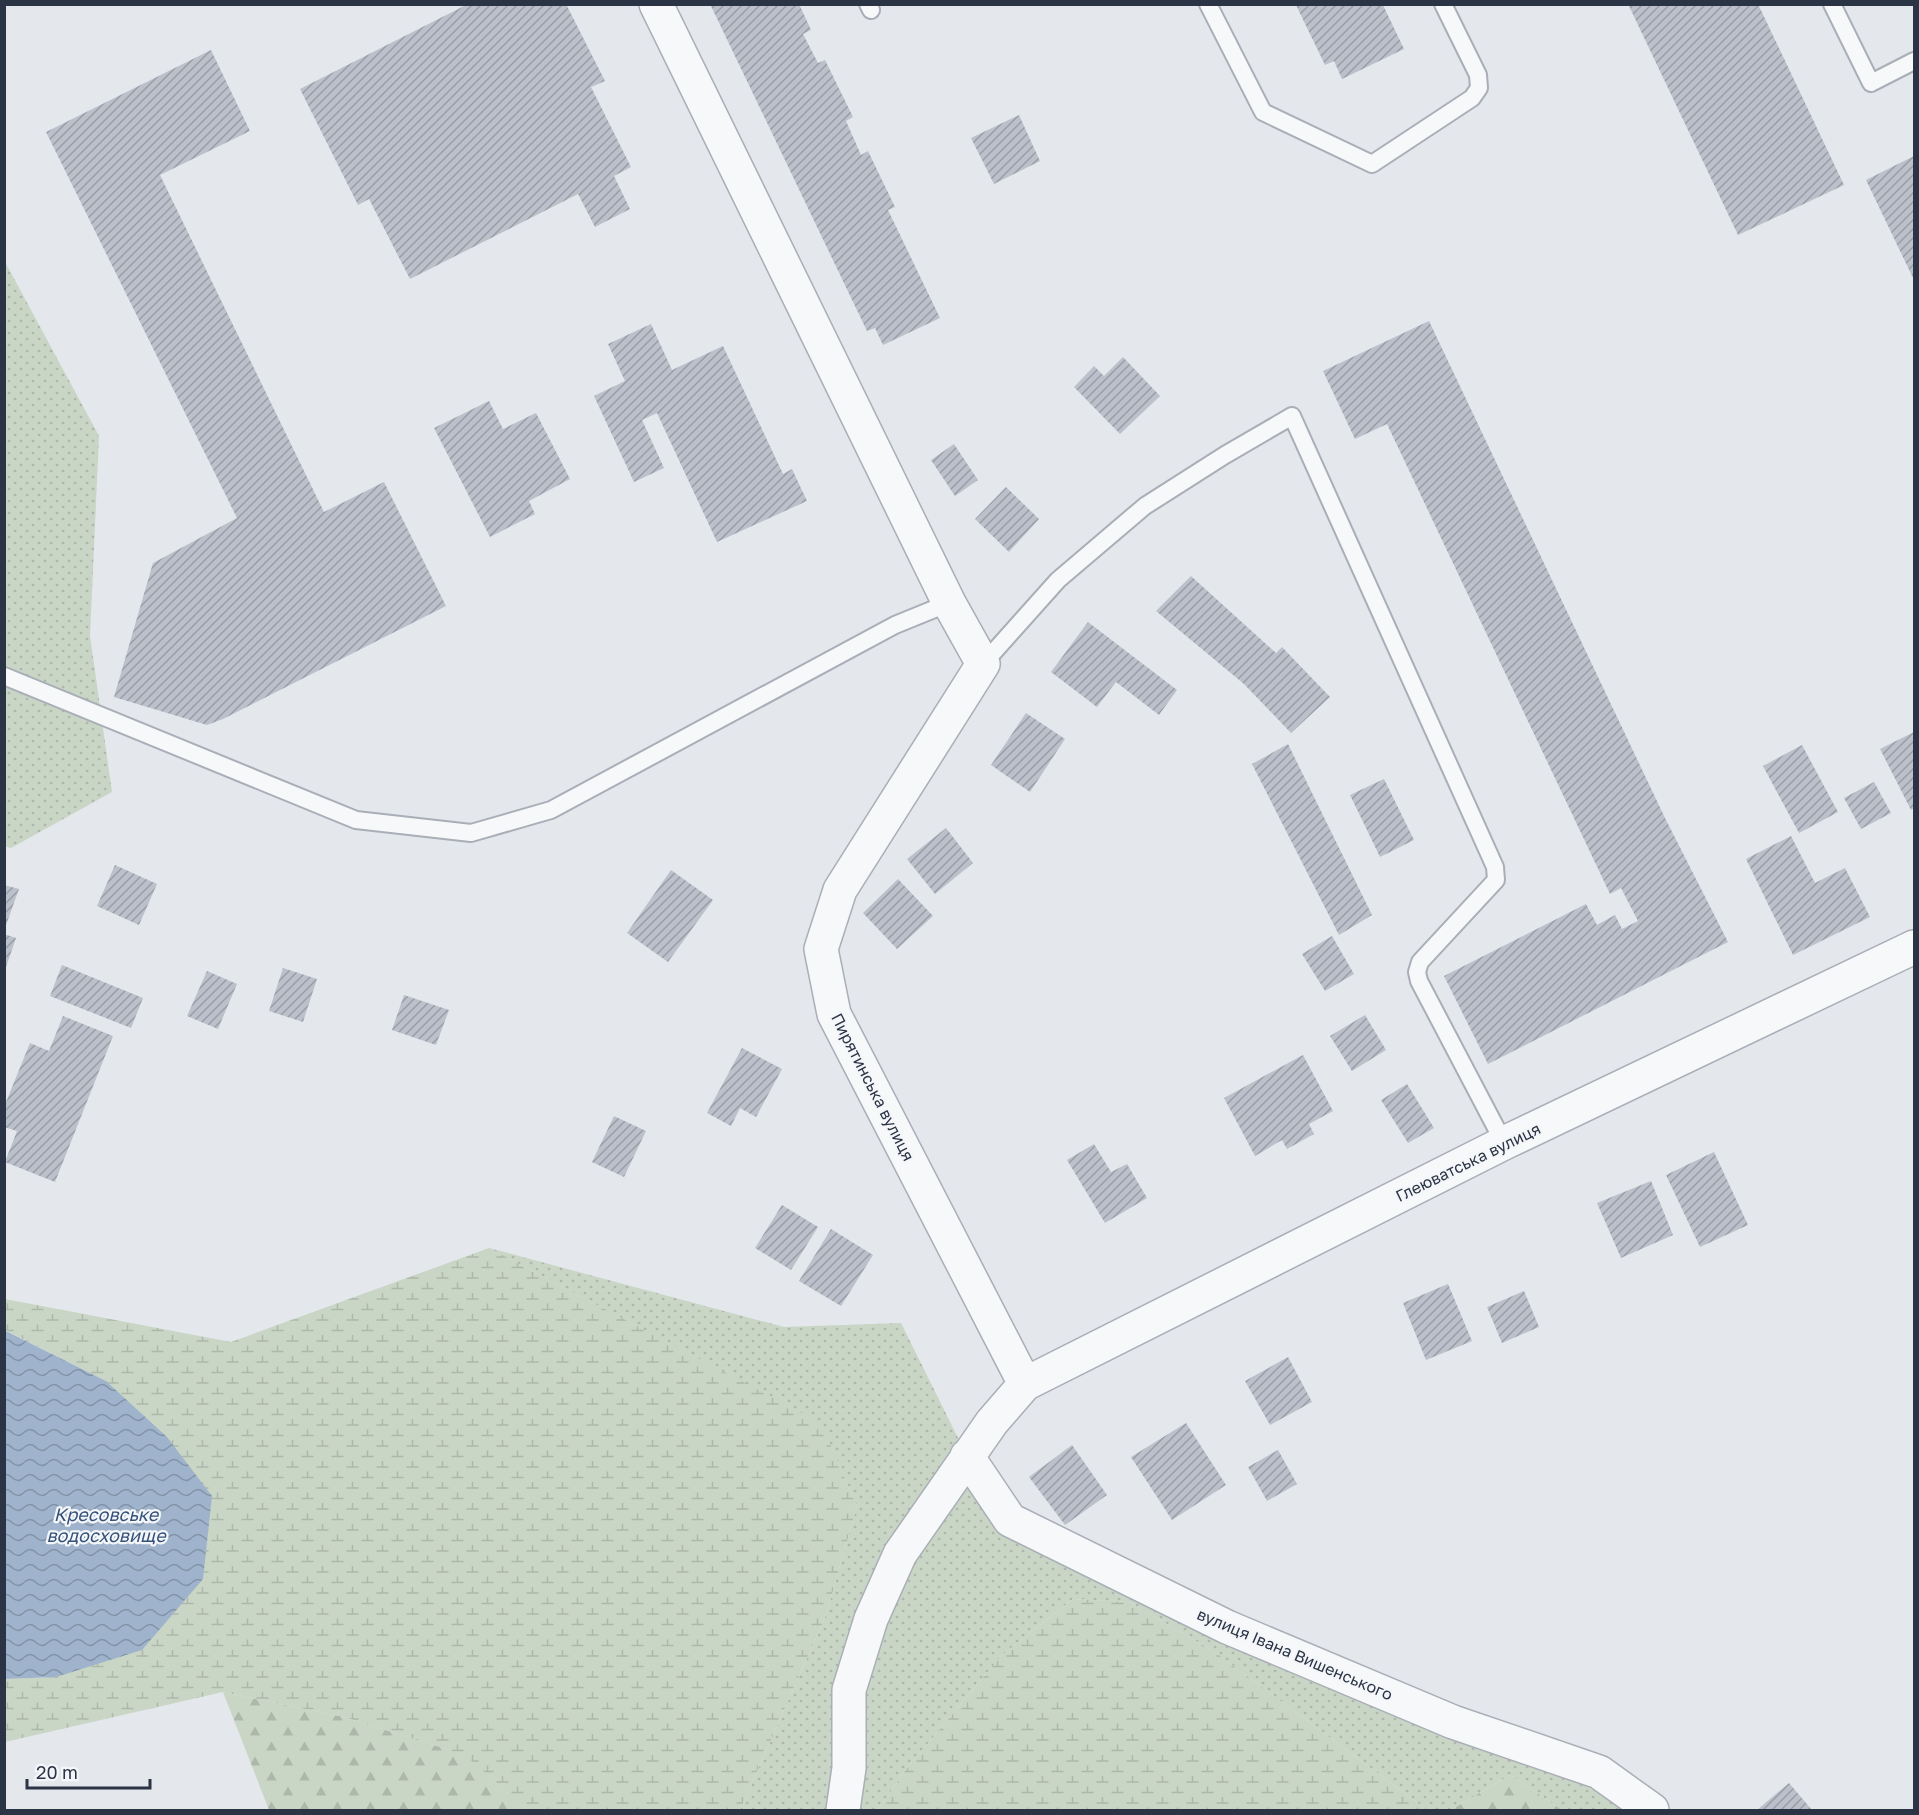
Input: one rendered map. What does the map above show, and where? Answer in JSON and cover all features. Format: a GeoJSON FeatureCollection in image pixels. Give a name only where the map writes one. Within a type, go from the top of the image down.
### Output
{"type":"FeatureCollection","features":[{"type":"Feature","properties":{"kind":"street"},"geometry":{"type":"LineString","coordinates":[[656,4],[949,603],[983,664]]}},
{"type":"Feature","properties":{"kind":"street","name":"Пирятинська вулиця"},"geometry":{"type":"LineString","coordinates":[[983,664],[840,890],[821,950],[834,1014],[1025,1384]]}},
{"type":"Feature","properties":{"kind":"street","name":"Глеюватська вулиця"},"geometry":{"type":"LineString","coordinates":[[1025,1384],[1504,1143],[1914,947]]}},
{"type":"Feature","properties":{"kind":"street"},"geometry":{"type":"LineString","coordinates":[[843,1810],[849,1768],[849,1690],[871,1619],[900,1554],[992,1422],[1025,1384]]}},
{"type":"Feature","properties":{"kind":"street","name":"вулиця Івана Вишенського"},"geometry":{"type":"LineString","coordinates":[[967,1456],[1010,1520],[1227,1627],[1453,1722],[1599,1772],[1652,1810]]}},
{"type":"Feature","properties":{"kind":"lane"},"geometry":{"type":"LineString","coordinates":[[1208,4],[1263,112],[1372,164],[1472,98],[1479,88],[1478,75],[1443,4]]}},
{"type":"Feature","properties":{"kind":"lane"},"geometry":{"type":"LineString","coordinates":[[1832,4],[1871,83],[1914,61]]}},
{"type":"Feature","properties":{"kind":"lane"},"geometry":{"type":"LineString","coordinates":[[983,664],[1058,580],[1145,506],[1292,416],[1495,867],[1496,880],[1420,963],[1417,972],[1419,981],[1504,1143]]}},
{"type":"Feature","properties":{"kind":"lane"},"geometry":{"type":"LineString","coordinates":[[4,676],[356,820],[471,833],[551,810],[895,625],[949,603]]}},
{"type":"Feature","properties":{"kind":"green space"},"geometry":{"type":"Polygon","coordinates":[[[4,260],[99,436],[90,636],[112,792],[11,848],[4,846],[4,260]]]}},
{"type":"Feature","properties":{"kind":"green space"},"geometry":{"type":"Polygon","coordinates":[[[489,1248],[784,1327],[901,1323],[967,1456],[1010,1520],[1652,1810],[1562,1810],[1510,1775],[1451,1810],[1427,1810],[1215,1652],[1129,1602],[1073,1599],[1001,1656],[905,1771],[878,1810],[740,1810],[826,1615],[857,1506],[821,1424],[489,1248]]]}},
{"type":"Feature","properties":{"kind":"green space"},"geometry":{"type":"Polygon","coordinates":[[[489,1248],[821,1423],[857,1506],[826,1615],[740,1810],[527,1810],[465,1755],[344,1717],[223,1692],[5,1742],[4,1679],[56,1677],[106,1381],[5,1330],[5,1299],[231,1342],[489,1248]]]}},
{"type":"Feature","properties":{"kind":"green space"},"geometry":{"type":"Polygon","coordinates":[[[1073,1599],[1129,1602],[1215,1652],[1427,1810],[878,1810],[905,1771],[1001,1656],[1073,1599]]]}},
{"type":"Feature","properties":{"kind":"green space"},"geometry":{"type":"Polygon","coordinates":[[[223,1692],[344,1717],[466,1755],[527,1810],[269,1810],[223,1692]]]}},
{"type":"Feature","properties":{"kind":"green space"},"geometry":{"type":"Polygon","coordinates":[[[1510,1775],[1562,1810],[1451,1810],[1510,1775]]]}},
{"type":"Feature","properties":{"kind":"water","name":"Кресовське водосховище"},"geometry":{"type":"Polygon","coordinates":[[[4,1330],[106,1381],[167,1437],[212,1496],[203,1579],[142,1650],[56,1677],[5,1679],[4,1330]]]}},
{"type":"Feature","properties":{"kind":"building"},"geometry":{"type":"Polygon","coordinates":[[[468,4],[566,4],[605,81],[591,87],[631,167],[614,176],[630,209],[595,227],[578,194],[410,279],[369,199],[358,205],[300,89],[468,4]]]}},
{"type":"Feature","properties":{"kind":"building"},"geometry":{"type":"Polygon","coordinates":[[[710,4],[799,4],[811,30],[803,34],[818,63],[825,60],[853,117],[846,121],[861,155],[868,151],[895,207],[888,210],[940,318],[883,345],[875,328],[867,331],[710,4]]]}},
{"type":"Feature","properties":{"kind":"building"},"geometry":{"type":"Polygon","coordinates":[[[1628,4],[1758,4],[1844,185],[1738,235],[1628,4]]]}},
{"type":"Feature","properties":{"kind":"building"},"geometry":{"type":"Polygon","coordinates":[[[1296,5],[1383,5],[1404,49],[1342,79],[1334,61],[1325,65],[1296,5]]]}},
{"type":"Feature","properties":{"kind":"building"},"geometry":{"type":"Polygon","coordinates":[[[211,50],[250,131],[160,175],[324,512],[384,482],[446,606],[207,725],[114,697],[153,563],[237,518],[46,132],[211,50]]]}},
{"type":"Feature","properties":{"kind":"building"},"geometry":{"type":"Polygon","coordinates":[[[1019,115],[1040,161],[994,184],[971,138],[1019,115]]]}},
{"type":"Feature","properties":{"kind":"building"},"geometry":{"type":"Polygon","coordinates":[[[1914,156],[1914,280],[1866,180],[1914,156]]]}},
{"type":"Feature","properties":{"kind":"building"},"geometry":{"type":"Polygon","coordinates":[[[1429,321],[1665,818],[1728,942],[1488,1064],[1444,976],[1586,904],[1597,925],[1615,915],[1622,929],[1638,921],[1621,888],[1610,894],[1387,424],[1355,439],[1323,371],[1429,321]]]}},
{"type":"Feature","properties":{"kind":"building"},"geometry":{"type":"Polygon","coordinates":[[[651,324],[672,370],[723,346],[783,474],[792,469],[807,501],[717,542],[657,413],[642,420],[664,468],[634,482],[594,396],[625,381],[608,344],[651,324]]]}},
{"type":"Feature","properties":{"kind":"building"},"geometry":{"type":"Polygon","coordinates":[[[1123,357],[1160,396],[1120,434],[1074,387],[1094,366],[1104,376],[1123,357]]]}},
{"type":"Feature","properties":{"kind":"building"},"geometry":{"type":"Polygon","coordinates":[[[489,401],[503,429],[536,413],[570,479],[529,501],[535,514],[490,537],[434,428],[489,401]]]}},
{"type":"Feature","properties":{"kind":"building"},"geometry":{"type":"Polygon","coordinates":[[[954,444],[978,480],[955,496],[931,460],[954,444]]]}},
{"type":"Feature","properties":{"kind":"building"},"geometry":{"type":"Polygon","coordinates":[[[1006,487],[1039,519],[1009,552],[975,519],[1006,487]]]}},
{"type":"Feature","properties":{"kind":"building"},"geometry":{"type":"Polygon","coordinates":[[[1191,576],[1276,653],[1282,647],[1330,697],[1291,733],[1244,684],[1156,611],[1191,576]]]}},
{"type":"Feature","properties":{"kind":"building"},"geometry":{"type":"Polygon","coordinates":[[[1088,622],[1177,690],[1159,715],[1116,682],[1097,707],[1051,672],[1088,622]]]}},
{"type":"Feature","properties":{"kind":"building"},"geometry":{"type":"Polygon","coordinates":[[[1026,713],[1065,739],[1030,792],[991,765],[1026,713]]]}},
{"type":"Feature","properties":{"kind":"building"},"geometry":{"type":"Polygon","coordinates":[[[1914,732],[1914,808],[1911,810],[1880,749],[1914,732]]]}},
{"type":"Feature","properties":{"kind":"building"},"geometry":{"type":"Polygon","coordinates":[[[1288,744],[1372,915],[1339,935],[1252,764],[1288,744]]]}},
{"type":"Feature","properties":{"kind":"building"},"geometry":{"type":"Polygon","coordinates":[[[1802,745],[1838,812],[1799,833],[1763,766],[1802,745]]]}},
{"type":"Feature","properties":{"kind":"building"},"geometry":{"type":"Polygon","coordinates":[[[1384,779],[1414,840],[1380,857],[1350,795],[1384,779]]]}},
{"type":"Feature","properties":{"kind":"building"},"geometry":{"type":"Polygon","coordinates":[[[1874,782],[1891,813],[1861,829],[1844,798],[1874,782]]]}},
{"type":"Feature","properties":{"kind":"building"},"geometry":{"type":"Polygon","coordinates":[[[946,828],[973,863],[935,894],[907,859],[946,828]]]}},
{"type":"Feature","properties":{"kind":"building"},"geometry":{"type":"Polygon","coordinates":[[[1791,836],[1815,883],[1845,868],[1870,917],[1793,955],[1746,859],[1791,836]]]}},
{"type":"Feature","properties":{"kind":"building"},"geometry":{"type":"Polygon","coordinates":[[[115,865],[157,884],[139,925],[97,906],[115,865]]]}},
{"type":"Feature","properties":{"kind":"building"},"geometry":{"type":"Polygon","coordinates":[[[671,870],[713,900],[668,962],[627,933],[671,870]]]}},
{"type":"Feature","properties":{"kind":"building"},"geometry":{"type":"Polygon","coordinates":[[[898,879],[933,916],[897,949],[863,913],[898,879]]]}},
{"type":"Feature","properties":{"kind":"building"},"geometry":{"type":"Polygon","coordinates":[[[4,885],[19,889],[5,928],[4,928],[4,885]]]}},
{"type":"Feature","properties":{"kind":"building"},"geometry":{"type":"Polygon","coordinates":[[[4,934],[16,938],[5,970],[4,970],[4,934]]]}},
{"type":"Feature","properties":{"kind":"building"},"geometry":{"type":"Polygon","coordinates":[[[1332,936],[1354,974],[1325,991],[1302,954],[1332,936]]]}},
{"type":"Feature","properties":{"kind":"building"},"geometry":{"type":"Polygon","coordinates":[[[62,965],[143,998],[131,1028],[50,996],[62,965]]]}},
{"type":"Feature","properties":{"kind":"building"},"geometry":{"type":"Polygon","coordinates":[[[283,968],[317,979],[303,1022],[269,1011],[283,968]]]}},
{"type":"Feature","properties":{"kind":"building"},"geometry":{"type":"Polygon","coordinates":[[[207,971],[237,984],[218,1029],[187,1016],[207,971]]]}},
{"type":"Feature","properties":{"kind":"building"},"geometry":{"type":"Polygon","coordinates":[[[404,995],[449,1010],[436,1045],[392,1030],[404,995]]]}},
{"type":"Feature","properties":{"kind":"building"},"geometry":{"type":"Polygon","coordinates":[[[1365,1015],[1386,1050],[1352,1071],[1330,1036],[1365,1015]]]}},
{"type":"Feature","properties":{"kind":"building"},"geometry":{"type":"Polygon","coordinates":[[[63,1016],[113,1036],[55,1182],[5,1162],[17,1131],[4,1127],[4,1107],[30,1043],[49,1051],[63,1016]]]}},
{"type":"Feature","properties":{"kind":"building"},"geometry":{"type":"Polygon","coordinates":[[[742,1048],[782,1069],[756,1117],[740,1108],[731,1126],[707,1113],[742,1048]]]}},
{"type":"Feature","properties":{"kind":"building"},"geometry":{"type":"Polygon","coordinates":[[[1303,1055],[1333,1111],[1309,1124],[1314,1134],[1287,1149],[1282,1140],[1255,1156],[1224,1098],[1303,1055]]]}},
{"type":"Feature","properties":{"kind":"building"},"geometry":{"type":"Polygon","coordinates":[[[1407,1084],[1434,1128],[1408,1143],[1381,1100],[1407,1084]]]}},
{"type":"Feature","properties":{"kind":"building"},"geometry":{"type":"Polygon","coordinates":[[[614,1116],[646,1131],[624,1177],[592,1162],[614,1116]]]}},
{"type":"Feature","properties":{"kind":"building"},"geometry":{"type":"Polygon","coordinates":[[[1094,1144],[1111,1172],[1127,1164],[1147,1198],[1105,1223],[1067,1160],[1094,1144]]]}},
{"type":"Feature","properties":{"kind":"building"},"geometry":{"type":"Polygon","coordinates":[[[1714,1152],[1748,1225],[1700,1247],[1666,1175],[1714,1152]]]}},
{"type":"Feature","properties":{"kind":"building"},"geometry":{"type":"Polygon","coordinates":[[[1651,1181],[1673,1235],[1621,1258],[1597,1203],[1651,1181]]]}},
{"type":"Feature","properties":{"kind":"building"},"geometry":{"type":"Polygon","coordinates":[[[782,1205],[818,1227],[791,1270],[755,1248],[782,1205]]]}},
{"type":"Feature","properties":{"kind":"building"},"geometry":{"type":"Polygon","coordinates":[[[831,1229],[873,1255],[841,1306],[799,1281],[831,1229]]]}},
{"type":"Feature","properties":{"kind":"building"},"geometry":{"type":"Polygon","coordinates":[[[1448,1284],[1472,1341],[1426,1360],[1403,1303],[1448,1284]]]}},
{"type":"Feature","properties":{"kind":"building"},"geometry":{"type":"Polygon","coordinates":[[[1524,1291],[1539,1327],[1502,1343],[1487,1307],[1524,1291]]]}},
{"type":"Feature","properties":{"kind":"building"},"geometry":{"type":"Polygon","coordinates":[[[1288,1357],[1312,1402],[1270,1425],[1245,1381],[1288,1357]]]}},
{"type":"Feature","properties":{"kind":"building"},"geometry":{"type":"Polygon","coordinates":[[[1186,1423],[1226,1485],[1172,1520],[1131,1457],[1186,1423]]]}},
{"type":"Feature","properties":{"kind":"building"},"geometry":{"type":"Polygon","coordinates":[[[1072,1445],[1107,1495],[1065,1525],[1029,1477],[1072,1445]]]}},
{"type":"Feature","properties":{"kind":"building"},"geometry":{"type":"Polygon","coordinates":[[[1278,1450],[1297,1484],[1267,1501],[1248,1467],[1278,1450]]]}},
{"type":"Feature","properties":{"kind":"building"},"geometry":{"type":"Polygon","coordinates":[[[1789,1783],[1812,1810],[1757,1810],[1789,1783]]]}}]}
